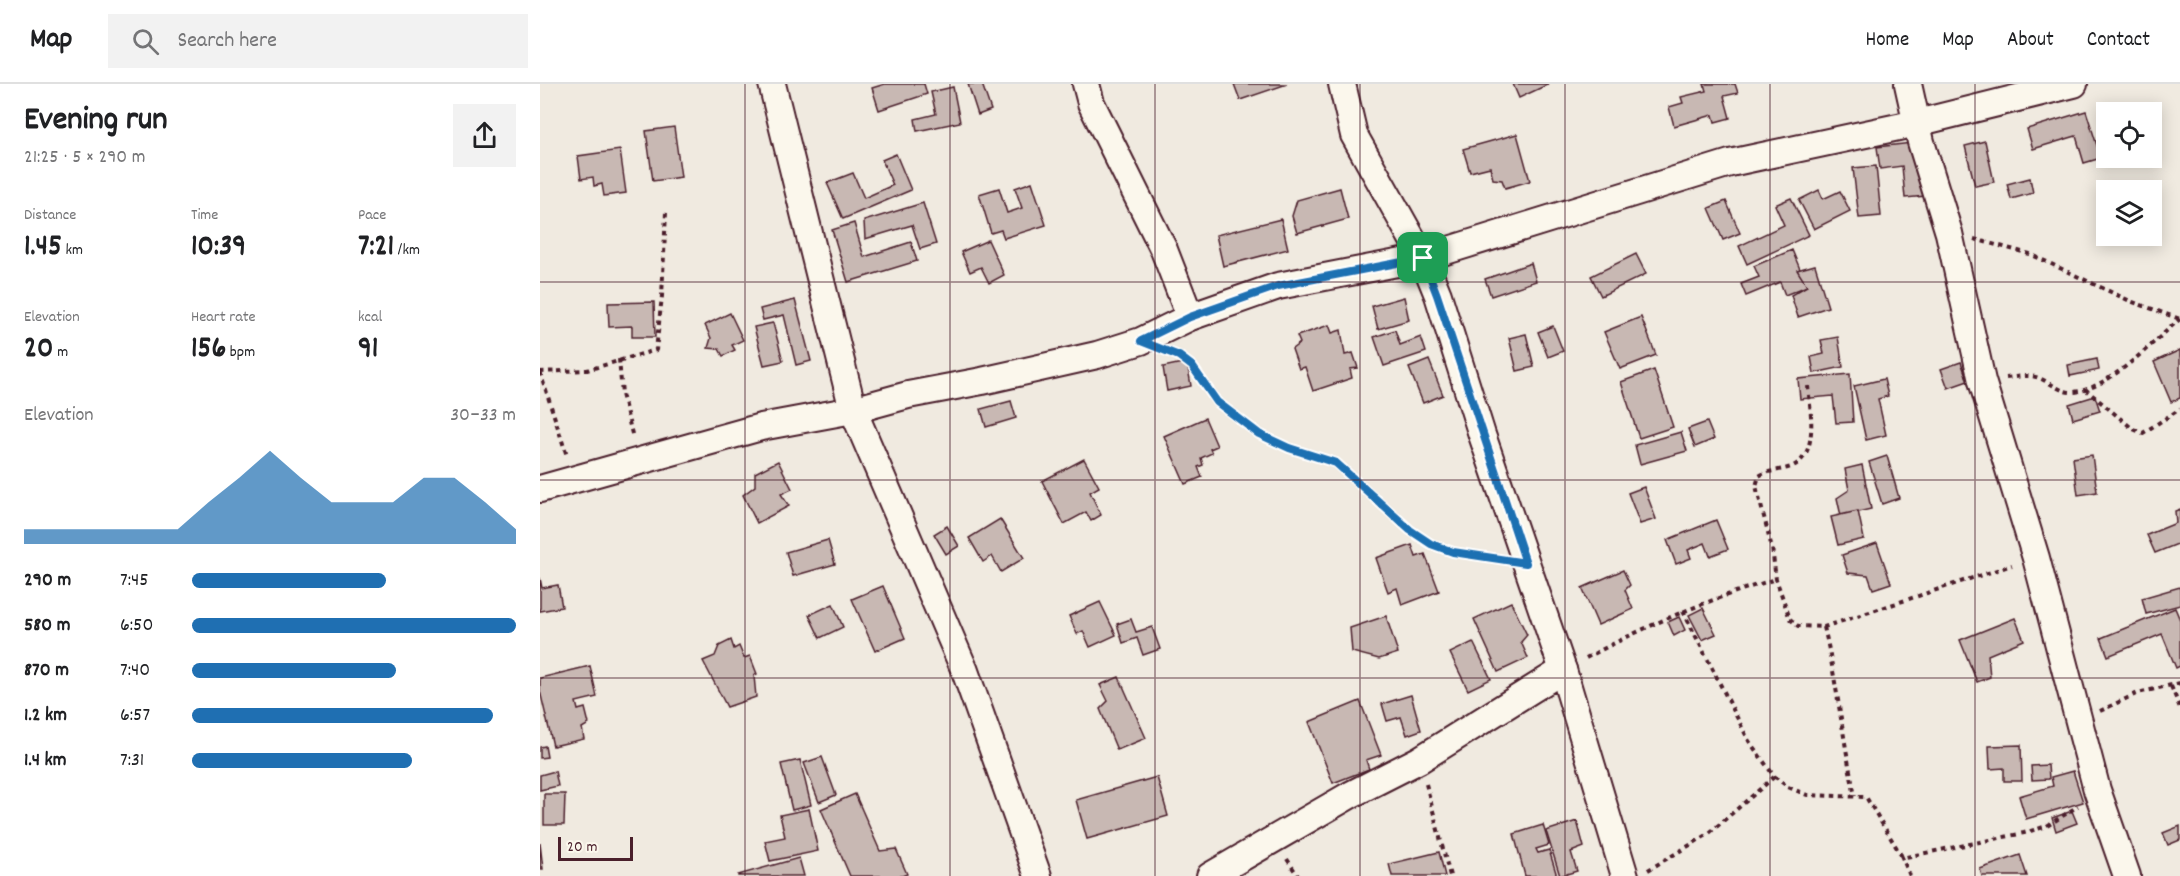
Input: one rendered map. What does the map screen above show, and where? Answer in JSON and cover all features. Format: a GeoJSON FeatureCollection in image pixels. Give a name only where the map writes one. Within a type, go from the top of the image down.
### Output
{"type":"FeatureCollection","features":[{"type":"Feature","properties":{"kind":"street"},"geometry":{"type":"LineString","coordinates":[[772,84],[853,410],[965,671],[1038,876]]}},
{"type":"Feature","properties":{"kind":"street"},"geometry":{"type":"LineString","coordinates":[[1086,84],[1091,103],[1164,250],[1190,317]]}},
{"type":"Feature","properties":{"kind":"street"},"geometry":{"type":"LineString","coordinates":[[1342,84],[1354,135],[1423,258],[1563,670],[1636,873]]}},
{"type":"Feature","properties":{"kind":"street"},"geometry":{"type":"LineString","coordinates":[[1908,84],[1921,142],[1949,233],[1982,381],[2036,558],[2097,790],[2127,876]]}},
{"type":"Feature","properties":{"kind":"street"},"geometry":{"type":"LineString","coordinates":[[540,489],[761,427],[853,410],[908,395],[1097,355],[1141,341],[1190,317],[1278,286],[1423,258],[1730,163],[1917,123],[2074,84]]}},
{"type":"Feature","properties":{"kind":"street"},"geometry":{"type":"LineString","coordinates":[[1210,876],[1350,795],[1419,760],[1563,670]]}},
{"type":"Feature","properties":{"kind":"path"},"geometry":{"type":"LineString","coordinates":[[574,479],[540,372],[587,370],[619,359],[652,353],[658,341],[666,212]]}},
{"type":"Feature","properties":{"kind":"path"},"geometry":{"type":"LineString","coordinates":[[1949,233],[2030,254],[2130,301],[2180,319]]}},
{"type":"Feature","properties":{"kind":"path"},"geometry":{"type":"LineString","coordinates":[[1982,381],[2023,376],[2038,378],[2071,393],[2085,389],[2100,384],[2115,373],[2180,319]]}},
{"type":"Feature","properties":{"kind":"path"},"geometry":{"type":"LineString","coordinates":[[1141,341],[1179,356],[1192,366],[1217,402],[1259,434],[1289,448],[1336,463],[1410,530],[1431,544],[1453,552],[1526,563]]}},
{"type":"Feature","properties":{"kind":"path"},"geometry":{"type":"LineString","coordinates":[[619,359],[622,394],[632,435],[634,462]]}},
{"type":"Feature","properties":{"kind":"path"},"geometry":{"type":"LineString","coordinates":[[1808,386],[1812,425],[1809,444],[1802,459],[1793,466],[1766,472],[1756,481],[1772,548],[1776,579],[1790,619],[1798,627],[1824,627],[2036,558]]}},
{"type":"Feature","properties":{"kind":"path"},"geometry":{"type":"LineString","coordinates":[[2085,389],[2133,429],[2143,433],[2180,409]]}},
{"type":"Feature","properties":{"kind":"path"},"geometry":{"type":"LineString","coordinates":[[1563,670],[1631,633],[1683,611],[1776,579]]}},
{"type":"Feature","properties":{"kind":"path"},"geometry":{"type":"LineString","coordinates":[[1683,611],[1749,741],[1774,776],[1788,787],[1807,795],[1842,798],[1866,797],[1901,855],[1910,876]]}},
{"type":"Feature","properties":{"kind":"path"},"geometry":{"type":"LineString","coordinates":[[1824,627],[1838,689],[1844,744],[1856,796]]}},
{"type":"Feature","properties":{"kind":"path"},"geometry":{"type":"LineString","coordinates":[[2080,726],[2106,707],[2138,693],[2180,683]]}},
{"type":"Feature","properties":{"kind":"path"},"geometry":{"type":"LineString","coordinates":[[2171,686],[2180,708]]}},
{"type":"Feature","properties":{"kind":"path"},"geometry":{"type":"LineString","coordinates":[[1419,760],[1450,876]]}},
{"type":"Feature","properties":{"kind":"path"},"geometry":{"type":"LineString","coordinates":[[1636,873],[1707,834],[1774,776]]}},
{"type":"Feature","properties":{"kind":"path"},"geometry":{"type":"LineString","coordinates":[[1901,855],[1906,857],[1989,838],[2024,833],[2066,815],[2097,790]]}},
{"type":"Feature","properties":{"kind":"building"},"geometry":{"type":"Polygon","coordinates":[[[885,84],[924,84],[927,94],[879,110],[872,88],[885,84]]]}},
{"type":"Feature","properties":{"kind":"building"},"geometry":{"type":"Polygon","coordinates":[[[968,84],[982,84],[991,110],[978,115],[968,84]]]}},
{"type":"Feature","properties":{"kind":"building"},"geometry":{"type":"Polygon","coordinates":[[[1234,84],[1287,84],[1240,100],[1234,84]]]}},
{"type":"Feature","properties":{"kind":"building"},"geometry":{"type":"Polygon","coordinates":[[[1513,84],[1549,84],[1519,98],[1513,84]]]}},
{"type":"Feature","properties":{"kind":"building"},"geometry":{"type":"Polygon","coordinates":[[[1704,84],[1735,84],[1738,93],[1724,96],[1730,118],[1715,122],[1713,115],[1674,126],[1669,107],[1683,103],[1681,97],[1706,91],[1704,84]]]}},
{"type":"Feature","properties":{"kind":"building"},"geometry":{"type":"Polygon","coordinates":[[[953,87],[960,122],[917,131],[915,119],[936,114],[931,92],[953,87]]]}},
{"type":"Feature","properties":{"kind":"building"},"geometry":{"type":"Polygon","coordinates":[[[2086,111],[2096,142],[2096,159],[2084,163],[2076,136],[2033,149],[2027,129],[2086,111]]]}},
{"type":"Feature","properties":{"kind":"building"},"geometry":{"type":"Polygon","coordinates":[[[674,127],[681,177],[653,181],[646,131],[674,127]]]}},
{"type":"Feature","properties":{"kind":"building"},"geometry":{"type":"Polygon","coordinates":[[[1517,134],[1530,181],[1505,188],[1502,180],[1493,179],[1490,167],[1470,172],[1463,149],[1517,134]]]}},
{"type":"Feature","properties":{"kind":"building"},"geometry":{"type":"Polygon","coordinates":[[[1985,141],[1994,182],[1975,186],[1965,146],[1985,141]]]}},
{"type":"Feature","properties":{"kind":"building"},"geometry":{"type":"Polygon","coordinates":[[[1921,142],[1926,196],[1905,198],[1902,166],[1880,169],[1877,147],[1921,142]]]}},
{"type":"Feature","properties":{"kind":"building"},"geometry":{"type":"Polygon","coordinates":[[[620,150],[626,193],[604,196],[602,184],[594,186],[593,177],[581,179],[578,156],[620,150]]]}},
{"type":"Feature","properties":{"kind":"building"},"geometry":{"type":"Polygon","coordinates":[[[896,154],[911,190],[843,219],[827,183],[853,173],[864,198],[893,185],[882,160],[896,154]]]}},
{"type":"Feature","properties":{"kind":"building"},"geometry":{"type":"Polygon","coordinates":[[[1876,166],[1881,216],[1859,218],[1853,168],[1876,166]]]}},
{"type":"Feature","properties":{"kind":"building"},"geometry":{"type":"Polygon","coordinates":[[[2030,178],[2033,193],[2011,199],[2007,184],[2030,178]]]}},
{"type":"Feature","properties":{"kind":"building"},"geometry":{"type":"Polygon","coordinates":[[[1032,182],[1046,225],[1004,238],[1001,230],[991,233],[979,194],[999,188],[1007,213],[1022,208],[1015,188],[1032,182]]]}},
{"type":"Feature","properties":{"kind":"building"},"geometry":{"type":"Polygon","coordinates":[[[1340,188],[1348,219],[1297,233],[1292,216],[1297,200],[1340,188]]]}},
{"type":"Feature","properties":{"kind":"building"},"geometry":{"type":"Polygon","coordinates":[[[1819,190],[1823,199],[1840,191],[1850,211],[1814,229],[1799,200],[1819,190]]]}},
{"type":"Feature","properties":{"kind":"building"},"geometry":{"type":"Polygon","coordinates":[[[1791,198],[1809,235],[1747,264],[1739,246],[1784,225],[1775,205],[1791,198]]]}},
{"type":"Feature","properties":{"kind":"building"},"geometry":{"type":"Polygon","coordinates":[[[1726,201],[1740,233],[1723,240],[1709,208],[1726,201]]]}},
{"type":"Feature","properties":{"kind":"building"},"geometry":{"type":"Polygon","coordinates":[[[923,203],[936,244],[920,249],[912,225],[865,239],[864,221],[923,203]]]}},
{"type":"Feature","properties":{"kind":"building"},"geometry":{"type":"Polygon","coordinates":[[[1281,219],[1288,249],[1223,266],[1216,235],[1281,219]]]}},
{"type":"Feature","properties":{"kind":"building"},"geometry":{"type":"Polygon","coordinates":[[[854,223],[864,257],[911,242],[917,261],[848,282],[832,230],[854,223]]]}},
{"type":"Feature","properties":{"kind":"building"},"geometry":{"type":"Polygon","coordinates":[[[988,240],[1004,275],[989,283],[981,267],[970,272],[961,252],[988,240]]]}},
{"type":"Feature","properties":{"kind":"building"},"geometry":{"type":"Polygon","coordinates":[[[1792,250],[1807,286],[1785,295],[1780,282],[1746,296],[1741,284],[1759,277],[1754,266],[1792,250]]]}},
{"type":"Feature","properties":{"kind":"building"},"geometry":{"type":"Polygon","coordinates":[[[1636,254],[1646,274],[1601,296],[1591,276],[1636,254]]]}},
{"type":"Feature","properties":{"kind":"building"},"geometry":{"type":"Polygon","coordinates":[[[1531,263],[1536,281],[1491,296],[1485,279],[1531,263]]]}},
{"type":"Feature","properties":{"kind":"building"},"geometry":{"type":"Polygon","coordinates":[[[1815,265],[1828,307],[1798,317],[1791,295],[1807,286],[1797,270],[1815,265]]]}},
{"type":"Feature","properties":{"kind":"building"},"geometry":{"type":"Polygon","coordinates":[[[1404,297],[1409,320],[1378,329],[1372,306],[1404,297]]]}},
{"type":"Feature","properties":{"kind":"building"},"geometry":{"type":"Polygon","coordinates":[[[795,300],[811,361],[796,365],[784,315],[763,320],[760,309],[795,300]]]}},
{"type":"Feature","properties":{"kind":"building"},"geometry":{"type":"Polygon","coordinates":[[[654,302],[655,337],[632,337],[632,326],[609,327],[608,303],[654,302]]]}},
{"type":"Feature","properties":{"kind":"building"},"geometry":{"type":"Polygon","coordinates":[[[730,313],[743,340],[732,345],[735,350],[723,356],[719,349],[708,348],[711,338],[705,325],[730,313]]]}},
{"type":"Feature","properties":{"kind":"building"},"geometry":{"type":"Polygon","coordinates":[[[1641,317],[1656,355],[1620,369],[1604,332],[1641,317]]]}},
{"type":"Feature","properties":{"kind":"building"},"geometry":{"type":"Polygon","coordinates":[[[773,323],[783,361],[764,365],[754,327],[773,323]]]}},
{"type":"Feature","properties":{"kind":"building"},"geometry":{"type":"Polygon","coordinates":[[[1329,325],[1332,333],[1341,330],[1345,355],[1353,353],[1358,368],[1350,369],[1352,378],[1313,391],[1305,367],[1299,369],[1292,349],[1300,343],[1297,336],[1329,325]]]}},
{"type":"Feature","properties":{"kind":"building"},"geometry":{"type":"Polygon","coordinates":[[[1553,326],[1563,351],[1548,357],[1538,332],[1553,326]]]}},
{"type":"Feature","properties":{"kind":"building"},"geometry":{"type":"Polygon","coordinates":[[[1395,330],[1400,345],[1421,337],[1426,352],[1384,366],[1374,337],[1395,330]]]}},
{"type":"Feature","properties":{"kind":"building"},"geometry":{"type":"Polygon","coordinates":[[[1526,334],[1534,367],[1517,371],[1509,338],[1526,334]]]}},
{"type":"Feature","properties":{"kind":"building"},"geometry":{"type":"Polygon","coordinates":[[[1838,337],[1843,367],[1814,373],[1811,357],[1824,354],[1821,340],[1838,337]]]}},
{"type":"Feature","properties":{"kind":"building"},"geometry":{"type":"Polygon","coordinates":[[[2180,350],[2180,398],[2171,402],[2154,362],[2180,350]]]}},
{"type":"Feature","properties":{"kind":"building"},"geometry":{"type":"Polygon","coordinates":[[[2097,359],[2099,370],[2070,376],[2068,365],[2097,359]]]}},
{"type":"Feature","properties":{"kind":"building"},"geometry":{"type":"Polygon","coordinates":[[[1429,360],[1443,395],[1423,403],[1409,368],[1429,360]]]}},
{"type":"Feature","properties":{"kind":"building"},"geometry":{"type":"Polygon","coordinates":[[[1187,362],[1191,386],[1167,391],[1163,367],[1187,362]]]}},
{"type":"Feature","properties":{"kind":"building"},"geometry":{"type":"Polygon","coordinates":[[[1961,362],[1968,381],[1948,388],[1941,369],[1961,362]]]}},
{"type":"Feature","properties":{"kind":"building"},"geometry":{"type":"Polygon","coordinates":[[[1654,370],[1673,427],[1639,438],[1621,382],[1654,370]]]}},
{"type":"Feature","properties":{"kind":"building"},"geometry":{"type":"Polygon","coordinates":[[[1850,374],[1853,422],[1836,423],[1833,396],[1800,399],[1798,379],[1850,374]]]}},
{"type":"Feature","properties":{"kind":"building"},"geometry":{"type":"Polygon","coordinates":[[[1884,379],[1888,396],[1878,399],[1886,435],[1866,440],[1854,386],[1884,379]]]}},
{"type":"Feature","properties":{"kind":"building"},"geometry":{"type":"Polygon","coordinates":[[[2095,396],[2100,411],[2073,419],[2069,404],[2095,396]]]}},
{"type":"Feature","properties":{"kind":"building"},"geometry":{"type":"Polygon","coordinates":[[[1011,401],[1016,418],[986,427],[981,409],[1011,401]]]}},
{"type":"Feature","properties":{"kind":"building"},"geometry":{"type":"Polygon","coordinates":[[[1205,418],[1217,446],[1210,449],[1212,453],[1201,458],[1203,465],[1198,467],[1202,477],[1185,484],[1164,436],[1205,418]]]}},
{"type":"Feature","properties":{"kind":"building"},"geometry":{"type":"Polygon","coordinates":[[[1707,422],[1714,439],[1695,447],[1688,429],[1707,422]]]}},
{"type":"Feature","properties":{"kind":"building"},"geometry":{"type":"Polygon","coordinates":[[[1681,432],[1687,451],[1640,464],[1635,445],[1681,432]]]}},
{"type":"Feature","properties":{"kind":"building"},"geometry":{"type":"Polygon","coordinates":[[[2092,455],[2097,492],[2078,495],[2073,458],[2092,455]]]}},
{"type":"Feature","properties":{"kind":"building"},"geometry":{"type":"Polygon","coordinates":[[[1887,456],[1899,498],[1882,504],[1869,462],[1887,456]]]}},
{"type":"Feature","properties":{"kind":"building"},"geometry":{"type":"Polygon","coordinates":[[[1084,459],[1099,487],[1090,492],[1101,515],[1091,521],[1086,512],[1064,524],[1042,481],[1084,459]]]}},
{"type":"Feature","properties":{"kind":"building"},"geometry":{"type":"Polygon","coordinates":[[[778,461],[792,489],[781,494],[789,506],[757,523],[743,495],[755,486],[755,473],[778,461]]]}},
{"type":"Feature","properties":{"kind":"building"},"geometry":{"type":"Polygon","coordinates":[[[1862,465],[1871,509],[1841,516],[1837,498],[1849,490],[1845,469],[1862,465]]]}},
{"type":"Feature","properties":{"kind":"building"},"geometry":{"type":"Polygon","coordinates":[[[1644,487],[1656,519],[1640,524],[1628,493],[1644,487]]]}},
{"type":"Feature","properties":{"kind":"building"},"geometry":{"type":"Polygon","coordinates":[[[2180,509],[2180,543],[2155,553],[2147,535],[2176,523],[2175,511],[2180,509]]]}},
{"type":"Feature","properties":{"kind":"building"},"geometry":{"type":"Polygon","coordinates":[[[1858,511],[1864,539],[1838,545],[1831,517],[1858,511]]]}},
{"type":"Feature","properties":{"kind":"building"},"geometry":{"type":"Polygon","coordinates":[[[1000,519],[1024,558],[1001,572],[992,556],[983,562],[969,538],[1000,519]]]}},
{"type":"Feature","properties":{"kind":"building"},"geometry":{"type":"Polygon","coordinates":[[[1716,520],[1728,549],[1710,556],[1705,543],[1688,550],[1691,558],[1676,564],[1667,540],[1716,520]]]}},
{"type":"Feature","properties":{"kind":"building"},"geometry":{"type":"Polygon","coordinates":[[[947,526],[959,546],[946,554],[934,534],[947,526]]]}},
{"type":"Feature","properties":{"kind":"building"},"geometry":{"type":"Polygon","coordinates":[[[828,540],[835,564],[793,576],[786,552],[828,540]]]}},
{"type":"Feature","properties":{"kind":"building"},"geometry":{"type":"Polygon","coordinates":[[[1877,543],[1891,583],[1873,589],[1868,575],[1848,573],[1842,555],[1877,543]]]}},
{"type":"Feature","properties":{"kind":"building"},"geometry":{"type":"Polygon","coordinates":[[[1412,545],[1416,557],[1425,554],[1439,591],[1402,605],[1397,588],[1388,592],[1376,558],[1412,545]]]}},
{"type":"Feature","properties":{"kind":"building"},"geometry":{"type":"Polygon","coordinates":[[[1623,570],[1630,585],[1625,590],[1633,609],[1598,625],[1582,588],[1623,570]]]}},
{"type":"Feature","properties":{"kind":"building"},"geometry":{"type":"Polygon","coordinates":[[[540,578],[542,588],[558,585],[562,607],[540,611],[540,578]]]}},
{"type":"Feature","properties":{"kind":"building"},"geometry":{"type":"Polygon","coordinates":[[[883,586],[905,638],[875,651],[852,599],[883,586]]]}},
{"type":"Feature","properties":{"kind":"building"},"geometry":{"type":"Polygon","coordinates":[[[2180,587],[2180,605],[2146,614],[2142,598],[2180,587]]]}},
{"type":"Feature","properties":{"kind":"building"},"geometry":{"type":"Polygon","coordinates":[[[1100,602],[1116,635],[1090,647],[1083,631],[1077,634],[1069,616],[1100,602]]]}},
{"type":"Feature","properties":{"kind":"building"},"geometry":{"type":"Polygon","coordinates":[[[1511,602],[1527,635],[1521,642],[1528,658],[1498,672],[1474,619],[1511,602]]]}},
{"type":"Feature","properties":{"kind":"building"},"geometry":{"type":"Polygon","coordinates":[[[833,604],[843,627],[820,638],[809,615],[833,604]]]}},
{"type":"Feature","properties":{"kind":"building"},"geometry":{"type":"Polygon","coordinates":[[[1703,608],[1716,634],[1702,640],[1689,615],[1703,608]]]}},
{"type":"Feature","properties":{"kind":"building"},"geometry":{"type":"Polygon","coordinates":[[[2175,608],[2180,620],[2180,666],[2176,668],[2162,634],[2108,656],[2101,638],[2175,608]]]}},
{"type":"Feature","properties":{"kind":"building"},"geometry":{"type":"Polygon","coordinates":[[[1386,616],[1398,653],[1379,659],[1352,652],[1350,628],[1386,616]]]}},
{"type":"Feature","properties":{"kind":"building"},"geometry":{"type":"Polygon","coordinates":[[[1679,617],[1685,630],[1674,636],[1668,622],[1679,617]]]}},
{"type":"Feature","properties":{"kind":"building"},"geometry":{"type":"Polygon","coordinates":[[[2015,618],[2024,640],[1988,655],[1990,677],[1977,682],[1960,640],[2015,618]]]}},
{"type":"Feature","properties":{"kind":"building"},"geometry":{"type":"Polygon","coordinates":[[[1131,619],[1136,632],[1152,627],[1160,649],[1143,655],[1137,638],[1123,643],[1117,624],[1131,619]]]}},
{"type":"Feature","properties":{"kind":"building"},"geometry":{"type":"Polygon","coordinates":[[[731,640],[734,649],[739,646],[744,658],[750,656],[757,674],[754,676],[756,697],[727,707],[703,661],[715,656],[719,646],[731,640]]]}},
{"type":"Feature","properties":{"kind":"building"},"geometry":{"type":"Polygon","coordinates":[[[1473,642],[1491,679],[1468,690],[1450,653],[1473,642]]]}},
{"type":"Feature","properties":{"kind":"building"},"geometry":{"type":"Polygon","coordinates":[[[590,666],[597,697],[576,702],[578,710],[585,708],[589,724],[582,728],[584,739],[553,746],[540,691],[540,678],[590,666]]]}},
{"type":"Feature","properties":{"kind":"building"},"geometry":{"type":"Polygon","coordinates":[[[1119,677],[1146,738],[1117,750],[1100,709],[1108,701],[1100,685],[1119,677]]]}},
{"type":"Feature","properties":{"kind":"building"},"geometry":{"type":"Polygon","coordinates":[[[1411,695],[1421,730],[1407,735],[1401,717],[1387,721],[1382,704],[1411,695]]]}},
{"type":"Feature","properties":{"kind":"building"},"geometry":{"type":"Polygon","coordinates":[[[1360,701],[1381,755],[1366,760],[1369,769],[1333,783],[1309,722],[1360,701]]]}},
{"type":"Feature","properties":{"kind":"building"},"geometry":{"type":"Polygon","coordinates":[[[2021,745],[2022,781],[2004,781],[2004,768],[1990,769],[1989,746],[2021,745]]]}},
{"type":"Feature","properties":{"kind":"building"},"geometry":{"type":"Polygon","coordinates":[[[545,746],[547,757],[540,758],[540,747],[545,746]]]}},
{"type":"Feature","properties":{"kind":"building"},"geometry":{"type":"Polygon","coordinates":[[[822,757],[836,795],[819,802],[804,763],[822,757]]]}},
{"type":"Feature","properties":{"kind":"building"},"geometry":{"type":"Polygon","coordinates":[[[800,760],[811,805],[792,810],[781,764],[800,760]]]}},
{"type":"Feature","properties":{"kind":"building"},"geometry":{"type":"Polygon","coordinates":[[[2048,765],[2049,779],[2032,780],[2031,766],[2048,765]]]}},
{"type":"Feature","properties":{"kind":"building"},"geometry":{"type":"Polygon","coordinates":[[[555,771],[558,786],[540,790],[540,775],[555,771]]]}},
{"type":"Feature","properties":{"kind":"building"},"geometry":{"type":"Polygon","coordinates":[[[2073,771],[2083,802],[2026,819],[2019,796],[2053,786],[2051,777],[2073,771]]]}},
{"type":"Feature","properties":{"kind":"building"},"geometry":{"type":"Polygon","coordinates":[[[1157,777],[1168,816],[1087,839],[1076,800],[1157,777]]]}},
{"type":"Feature","properties":{"kind":"building"},"geometry":{"type":"Polygon","coordinates":[[[544,794],[565,794],[564,825],[544,825],[544,794]]]}},
{"type":"Feature","properties":{"kind":"building"},"geometry":{"type":"Polygon","coordinates":[[[855,794],[880,851],[896,849],[907,874],[902,876],[850,876],[821,809],[855,794]]]}},
{"type":"Feature","properties":{"kind":"building"},"geometry":{"type":"Polygon","coordinates":[[[809,809],[818,851],[770,861],[765,841],[785,837],[780,815],[809,809]]]}},
{"type":"Feature","properties":{"kind":"building"},"geometry":{"type":"Polygon","coordinates":[[[2072,811],[2077,823],[2056,831],[2052,818],[2072,811]]]}},
{"type":"Feature","properties":{"kind":"building"},"geometry":{"type":"Polygon","coordinates":[[[1577,821],[1584,847],[1571,852],[1577,871],[1560,876],[1546,831],[1577,821]]]}},
{"type":"Feature","properties":{"kind":"building"},"geometry":{"type":"Polygon","coordinates":[[[1543,825],[1549,845],[1536,849],[1538,853],[1549,850],[1557,876],[1525,876],[1514,834],[1543,825]]]}},
{"type":"Feature","properties":{"kind":"building"},"geometry":{"type":"Polygon","coordinates":[[[2180,826],[2180,840],[2168,845],[2163,833],[2180,826]]]}},
{"type":"Feature","properties":{"kind":"building"},"geometry":{"type":"Polygon","coordinates":[[[540,843],[543,869],[540,869],[540,843]]]}},
{"type":"Feature","properties":{"kind":"building"},"geometry":{"type":"Polygon","coordinates":[[[1439,852],[1445,876],[1392,876],[1389,864],[1439,852]]]}},
{"type":"Feature","properties":{"kind":"building"},"geometry":{"type":"Polygon","coordinates":[[[2020,855],[2027,876],[1982,876],[1980,869],[2020,855]]]}},
{"type":"Feature","properties":{"kind":"building"},"geometry":{"type":"Polygon","coordinates":[[[799,858],[804,876],[738,876],[738,875],[799,858]]]}},
{"type":"Feature","properties":{"kind":"route"},"geometry":{"type":"LineString","coordinates":[[1423,258],[1526,563],[1453,552],[1431,544],[1410,530],[1336,463],[1289,448],[1259,434],[1217,402],[1192,366],[1179,356],[1141,341],[1190,317],[1278,286],[1423,258]]}}]}
